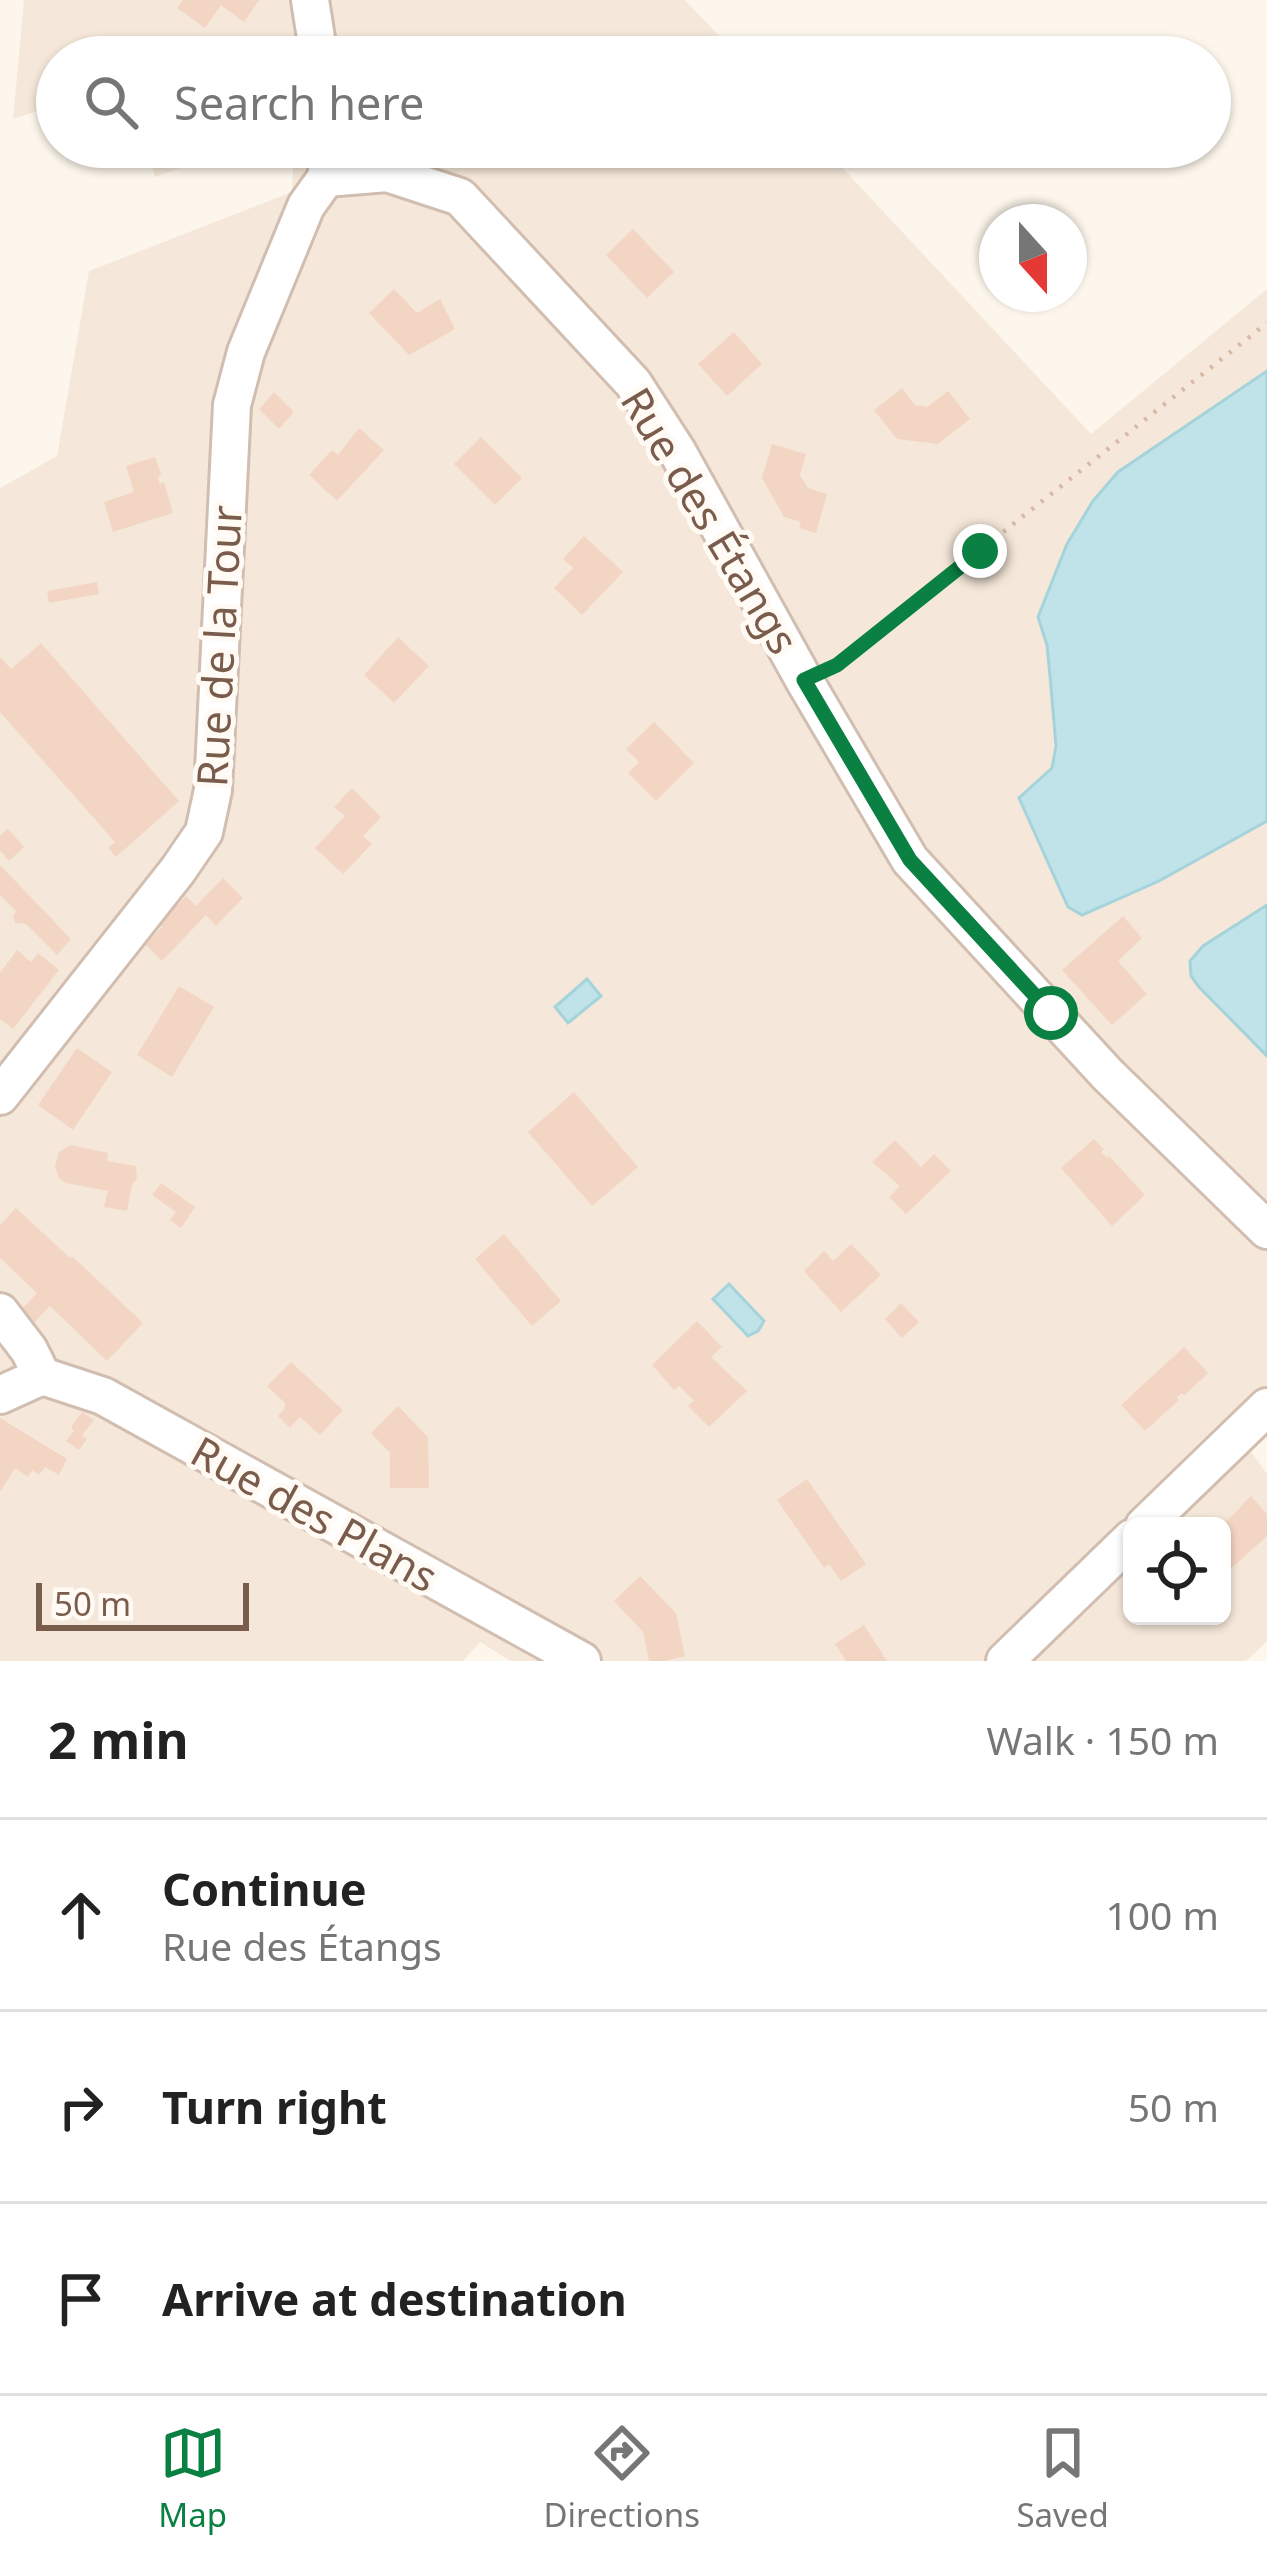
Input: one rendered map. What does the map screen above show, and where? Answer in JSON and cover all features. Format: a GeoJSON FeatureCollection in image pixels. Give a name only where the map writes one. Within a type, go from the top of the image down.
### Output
{"type":"FeatureCollection","features":[{"type":"Feature","properties":{"kind":"street"},"geometry":{"type":"LineString","coordinates":[[310,0],[316,36]]}},
{"type":"Feature","properties":{"kind":"street","name":"Rue de la Tour"},"geometry":{"type":"LineString","coordinates":[[0,1096],[204,832],[213,790],[232,405],[246,352],[325,168]]}},
{"type":"Feature","properties":{"kind":"street","name":"Rue des Étangs"},"geometry":{"type":"LineString","coordinates":[[361,168],[460,197],[633,383],[910,860],[1107,1075],[1267,1230]]}},
{"type":"Feature","properties":{"kind":"street"},"geometry":{"type":"LineString","coordinates":[[0,1312],[42,1376],[0,1395]]}},
{"type":"Feature","properties":{"kind":"street","name":"Rue des Plans"},"geometry":{"type":"LineString","coordinates":[[42,1376],[103,1396],[582,1661]]}},
{"type":"Feature","properties":{"kind":"street"},"geometry":{"type":"LineString","coordinates":[[1153,1517],[1267,1407]]}},
{"type":"Feature","properties":{"kind":"street"},"geometry":{"type":"LineString","coordinates":[[1005,1661],[1123,1547]]}},
{"type":"Feature","properties":{"kind":"path"},"geometry":{"type":"LineString","coordinates":[[804,680],[837,665],[1267,323]]}},
{"type":"Feature","properties":{"kind":"shaded area"},"geometry":{"type":"Polygon","coordinates":[[[24,0],[685,0],[719,36],[36,36],[36,112],[13,119],[24,0]]]}},
{"type":"Feature","properties":{"kind":"shaded area"},"geometry":{"type":"Polygon","coordinates":[[[152,168],[180,168],[155,177],[152,168]]]}},
{"type":"Feature","properties":{"kind":"shaded area"},"geometry":{"type":"Polygon","coordinates":[[[293,168],[843,168],[1091,434],[1267,289],[1267,1434],[1250,1450],[1267,1474],[1267,1641],[1246,1661],[511,1661],[480,1642],[463,1661],[0,1661],[0,488],[57,456],[89,271],[292,192],[293,168]]]}},
{"type":"Feature","properties":{"kind":"water"},"geometry":{"type":"Polygon","coordinates":[[[1267,371],[1267,821],[1159,881],[1082,915],[1068,907],[1019,798],[1052,768],[1056,746],[1047,645],[1038,617],[1067,544],[1093,501],[1118,472],[1267,371]]]}},
{"type":"Feature","properties":{"kind":"water"},"geometry":{"type":"Polygon","coordinates":[[[1267,905],[1267,1056],[1199,987],[1191,976],[1190,961],[1203,946],[1267,905]]]}},
{"type":"Feature","properties":{"kind":"water"},"geometry":{"type":"Polygon","coordinates":[[[587,979],[601,996],[568,1023],[555,1007],[587,979]]]}},
{"type":"Feature","properties":{"kind":"water"},"geometry":{"type":"Polygon","coordinates":[[[729,1284],[764,1321],[748,1336],[713,1299],[729,1284]]]}},
{"type":"Feature","properties":{"kind":"building"},"geometry":{"type":"Polygon","coordinates":[[[183,0],[259,0],[244,22],[221,5],[205,28],[177,8],[183,0]]]}},
{"type":"Feature","properties":{"kind":"building"},"geometry":{"type":"Polygon","coordinates":[[[633,229],[674,272],[647,298],[606,255],[633,229]]]}},
{"type":"Feature","properties":{"kind":"building"},"geometry":{"type":"Polygon","coordinates":[[[394,289],[417,313],[440,299],[455,329],[409,355],[369,313],[394,289]]]}},
{"type":"Feature","properties":{"kind":"building"},"geometry":{"type":"Polygon","coordinates":[[[734,332],[762,364],[727,396],[698,364],[734,332]]]}},
{"type":"Feature","properties":{"kind":"building"},"geometry":{"type":"Polygon","coordinates":[[[902,388],[915,405],[927,407],[948,391],[970,419],[938,444],[897,439],[874,410],[902,388]]]}},
{"type":"Feature","properties":{"kind":"building"},"geometry":{"type":"Polygon","coordinates":[[[274,392],[294,412],[279,429],[259,409],[274,392]]]}},
{"type":"Feature","properties":{"kind":"building"},"geometry":{"type":"Polygon","coordinates":[[[359,428],[384,450],[337,501],[309,475],[332,450],[338,455],[359,428]]]}},
{"type":"Feature","properties":{"kind":"building"},"geometry":{"type":"Polygon","coordinates":[[[481,437],[522,478],[495,505],[454,464],[481,437]]]}},
{"type":"Feature","properties":{"kind":"building"},"geometry":{"type":"Polygon","coordinates":[[[772,444],[806,454],[800,475],[808,488],[827,494],[816,533],[784,517],[762,478],[772,444]]]}},
{"type":"Feature","properties":{"kind":"building"},"geometry":{"type":"Polygon","coordinates":[[[155,457],[161,474],[158,479],[164,482],[173,513],[113,532],[104,502],[134,492],[126,466],[155,457]]]}},
{"type":"Feature","properties":{"kind":"building"},"geometry":{"type":"Polygon","coordinates":[[[584,536],[623,572],[582,615],[554,588],[573,568],[563,559],[584,536]]]}},
{"type":"Feature","properties":{"kind":"building"},"geometry":{"type":"Polygon","coordinates":[[[97,582],[99,594],[49,603],[47,591],[97,582]]]}},
{"type":"Feature","properties":{"kind":"building"},"geometry":{"type":"Polygon","coordinates":[[[398,637],[429,666],[394,703],[364,675],[398,637]]]}},
{"type":"Feature","properties":{"kind":"building"},"geometry":{"type":"Polygon","coordinates":[[[41,643],[179,801],[116,857],[108,848],[115,842],[0,712],[0,657],[11,669],[41,643]]]}},
{"type":"Feature","properties":{"kind":"building"},"geometry":{"type":"Polygon","coordinates":[[[654,722],[694,763],[656,801],[628,773],[639,762],[626,749],[654,722]]]}},
{"type":"Feature","properties":{"kind":"building"},"geometry":{"type":"Polygon","coordinates":[[[352,788],[381,817],[363,836],[372,844],[343,874],[315,848],[345,816],[334,807],[352,788]]]}},
{"type":"Feature","properties":{"kind":"building"},"geometry":{"type":"Polygon","coordinates":[[[8,829],[24,847],[9,861],[0,851],[0,835],[8,829]]]}},
{"type":"Feature","properties":{"kind":"building"},"geometry":{"type":"Polygon","coordinates":[[[0,865],[71,939],[57,955],[26,924],[15,923],[16,911],[0,895],[0,865]]]}},
{"type":"Feature","properties":{"kind":"building"},"geometry":{"type":"Polygon","coordinates":[[[223,878],[243,898],[216,926],[206,915],[162,961],[145,944],[162,927],[159,924],[186,896],[196,906],[223,878]]]}},
{"type":"Feature","properties":{"kind":"building"},"geometry":{"type":"Polygon","coordinates":[[[1123,916],[1142,938],[1118,961],[1147,994],[1112,1025],[1062,970],[1123,916]]]}},
{"type":"Feature","properties":{"kind":"building"},"geometry":{"type":"Polygon","coordinates":[[[17,950],[31,962],[38,953],[59,970],[13,1029],[0,1019],[0,973],[17,950]]]}},
{"type":"Feature","properties":{"kind":"building"},"geometry":{"type":"Polygon","coordinates":[[[179,986],[214,1007],[172,1077],[137,1055],[179,986]]]}},
{"type":"Feature","properties":{"kind":"building"},"geometry":{"type":"Polygon","coordinates":[[[77,1048],[112,1072],[73,1130],[38,1105],[77,1048]]]}},
{"type":"Feature","properties":{"kind":"building"},"geometry":{"type":"Polygon","coordinates":[[[574,1092],[638,1167],[592,1206],[528,1132],[574,1092]]]}},
{"type":"Feature","properties":{"kind":"building"},"geometry":{"type":"Polygon","coordinates":[[[1094,1139],[1145,1195],[1112,1226],[1061,1168],[1094,1139]]]}},
{"type":"Feature","properties":{"kind":"building"},"geometry":{"type":"Polygon","coordinates":[[[895,1140],[921,1167],[934,1154],[951,1171],[906,1214],[889,1197],[900,1186],[872,1162],[895,1140]]]}},
{"type":"Feature","properties":{"kind":"building"},"geometry":{"type":"Polygon","coordinates":[[[71,1145],[108,1153],[107,1161],[136,1166],[127,1211],[104,1207],[108,1191],[59,1178],[55,1166],[59,1152],[71,1145]]]}},
{"type":"Feature","properties":{"kind":"building"},"geometry":{"type":"Polygon","coordinates":[[[161,1183],[195,1207],[181,1228],[170,1220],[176,1212],[152,1195],[161,1183]]]}},
{"type":"Feature","properties":{"kind":"building"},"geometry":{"type":"Polygon","coordinates":[[[16,1208],[143,1323],[107,1361],[50,1306],[34,1323],[21,1310],[37,1293],[0,1258],[0,1225],[16,1208]]]}},
{"type":"Feature","properties":{"kind":"building"},"geometry":{"type":"Polygon","coordinates":[[[504,1234],[561,1301],[532,1326],[475,1259],[504,1234]]]}},
{"type":"Feature","properties":{"kind":"building"},"geometry":{"type":"Polygon","coordinates":[[[851,1244],[881,1275],[841,1312],[804,1271],[824,1251],[833,1261],[851,1244]]]}},
{"type":"Feature","properties":{"kind":"building"},"geometry":{"type":"Polygon","coordinates":[[[901,1303],[919,1322],[902,1338],[885,1319],[901,1303]]]}},
{"type":"Feature","properties":{"kind":"building"},"geometry":{"type":"Polygon","coordinates":[[[697,1321],[722,1347],[711,1357],[747,1391],[709,1427],[688,1406],[694,1401],[679,1386],[674,1390],[652,1365],[697,1321]]]}},
{"type":"Feature","properties":{"kind":"building"},"geometry":{"type":"Polygon","coordinates":[[[1184,1347],[1208,1373],[1145,1431],[1121,1405],[1184,1347]]]}},
{"type":"Feature","properties":{"kind":"building"},"geometry":{"type":"Polygon","coordinates":[[[291,1362],[343,1410],[320,1435],[300,1417],[290,1428],[278,1416],[285,1403],[267,1386],[291,1362]]]}},
{"type":"Feature","properties":{"kind":"building"},"geometry":{"type":"Polygon","coordinates":[[[398,1406],[428,1437],[429,1488],[390,1488],[390,1453],[371,1433],[398,1406]]]}},
{"type":"Feature","properties":{"kind":"building"},"geometry":{"type":"Polygon","coordinates":[[[82,1412],[94,1420],[82,1435],[87,1439],[79,1450],[66,1441],[82,1412]]]}},
{"type":"Feature","properties":{"kind":"building"},"geometry":{"type":"Polygon","coordinates":[[[0,1418],[67,1459],[59,1475],[45,1467],[39,1475],[32,1470],[28,1477],[15,1468],[0,1492],[0,1418]]]}},
{"type":"Feature","properties":{"kind":"building"},"geometry":{"type":"Polygon","coordinates":[[[807,1479],[866,1564],[841,1581],[829,1564],[824,1568],[777,1500],[807,1479]]]}},
{"type":"Feature","properties":{"kind":"building"},"geometry":{"type":"Polygon","coordinates":[[[1251,1496],[1267,1514],[1267,1536],[1231,1569],[1231,1517],[1251,1496]]]}},
{"type":"Feature","properties":{"kind":"building"},"geometry":{"type":"Polygon","coordinates":[[[640,1576],[676,1613],[685,1656],[649,1661],[643,1632],[614,1601],[640,1576]]]}},
{"type":"Feature","properties":{"kind":"building"},"geometry":{"type":"Polygon","coordinates":[[[864,1625],[887,1661],[846,1661],[835,1644],[864,1625]]]}},
{"type":"Feature","properties":{"kind":"route"},"geometry":{"type":"LineString","coordinates":[[980,551],[837,665],[804,680],[910,860],[1051,1013]]}}]}
